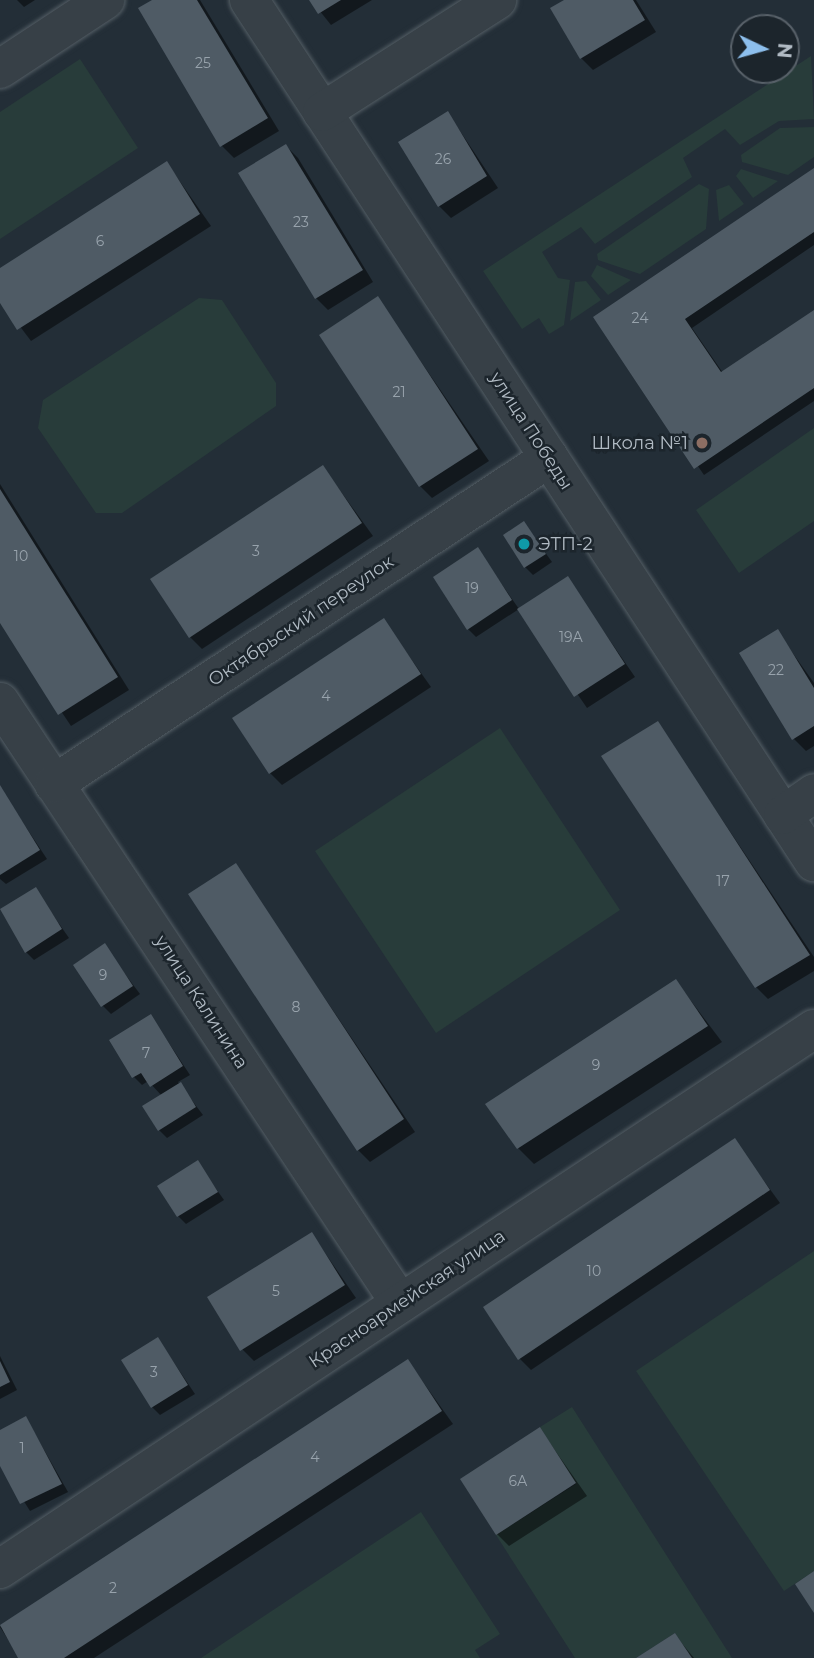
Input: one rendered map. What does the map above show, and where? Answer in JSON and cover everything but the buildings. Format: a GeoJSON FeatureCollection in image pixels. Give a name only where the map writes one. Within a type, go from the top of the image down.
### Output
{"type":"FeatureCollection","features":[{"type":"Feature","properties":{"kind":"street"},"geometry":{"type":"LineString","coordinates":[[0,69],[105,0]]}},
{"type":"Feature","properties":{"kind":"street","name":"улица Победы"},"geometry":{"type":"LineString","coordinates":[[249,0],[814,862]]}},
{"type":"Feature","properties":{"kind":"street"},"geometry":{"type":"LineString","coordinates":[[323,112],[497,0]]}},
{"type":"Feature","properties":{"kind":"street","name":"Октябрьский переулок"},"geometry":{"type":"LineString","coordinates":[[54,785],[549,458]]}},
{"type":"Feature","properties":{"kind":"street","name":"улица Калинина"},"geometry":{"type":"LineString","coordinates":[[0,702],[400,1303]]}},
{"type":"Feature","properties":{"kind":"street"},"geometry":{"type":"LineString","coordinates":[[783,815],[814,793]]}},
{"type":"Feature","properties":{"kind":"street","name":"Красноармейская улица"},"geometry":{"type":"LineString","coordinates":[[0,1569],[814,1029]]}},
{"type":"Feature","properties":{"kind":"green space"},"geometry":{"type":"Polygon","coordinates":[[[811,56],[814,119],[779,121],[740,145],[725,129],[683,158],[692,177],[595,244],[581,227],[542,252],[558,278],[570,280],[564,325],[549,334],[539,318],[522,329],[483,271],[768,84],[800,84],[800,63],[811,56]]]}},
{"type":"Feature","properties":{"kind":"green space"},"geometry":{"type":"Polygon","coordinates":[[[80,59],[138,148],[0,239],[0,112],[80,59]]]}},
{"type":"Feature","properties":{"kind":"green space"},"geometry":{"type":"Polygon","coordinates":[[[814,127],[814,157],[788,175],[742,162],[741,155],[780,128],[814,127]]]}},
{"type":"Feature","properties":{"kind":"green space"},"geometry":{"type":"Polygon","coordinates":[[[741,169],[778,181],[753,198],[736,176],[741,169]]]}},
{"type":"Feature","properties":{"kind":"green space"},"geometry":{"type":"Polygon","coordinates":[[[699,184],[709,189],[706,229],[640,274],[598,260],[597,254],[699,184]]]}},
{"type":"Feature","properties":{"kind":"green space"},"geometry":{"type":"Polygon","coordinates":[[[729,185],[744,204],[719,221],[716,190],[729,185]]]}},
{"type":"Feature","properties":{"kind":"green space"},"geometry":{"type":"Polygon","coordinates":[[[597,265],[631,280],[608,295],[591,276],[597,265]]]}},
{"type":"Feature","properties":{"kind":"green space"},"geometry":{"type":"Polygon","coordinates":[[[586,281],[601,300],[570,321],[575,282],[586,281]]]}},
{"type":"Feature","properties":{"kind":"green space"},"geometry":{"type":"Polygon","coordinates":[[[199,298],[222,300],[276,383],[276,406],[122,513],[96,513],[38,428],[43,400],[199,298]]]}},
{"type":"Feature","properties":{"kind":"green space"},"geometry":{"type":"Polygon","coordinates":[[[814,428],[814,521],[739,573],[696,510],[814,428]]]}},
{"type":"Feature","properties":{"kind":"green space"},"geometry":{"type":"Polygon","coordinates":[[[500,728],[620,910],[436,1033],[315,851],[500,728]]]}},
{"type":"Feature","properties":{"kind":"green space"},"geometry":{"type":"Polygon","coordinates":[[[814,1251],[814,1571],[784,1591],[636,1371],[814,1251]]]}},
{"type":"Feature","properties":{"kind":"green space"},"geometry":{"type":"Polygon","coordinates":[[[572,1407],[732,1658],[692,1658],[675,1633],[636,1658],[575,1658],[496,1535],[576,1484],[540,1427],[572,1407]]]}},
{"type":"Feature","properties":{"kind":"green space"},"geometry":{"type":"Polygon","coordinates":[[[421,1512],[500,1634],[475,1650],[480,1658],[201,1658],[421,1512]]]}},
{"type":"Feature","properties":{"kind":"place","name":"Школа №1"},"geometry":{"type":"Point","coordinates":[702,443]}},
{"type":"Feature","properties":{"kind":"place","name":"ЭТП-2"},"geometry":{"type":"Point","coordinates":[524,544]}}]}
